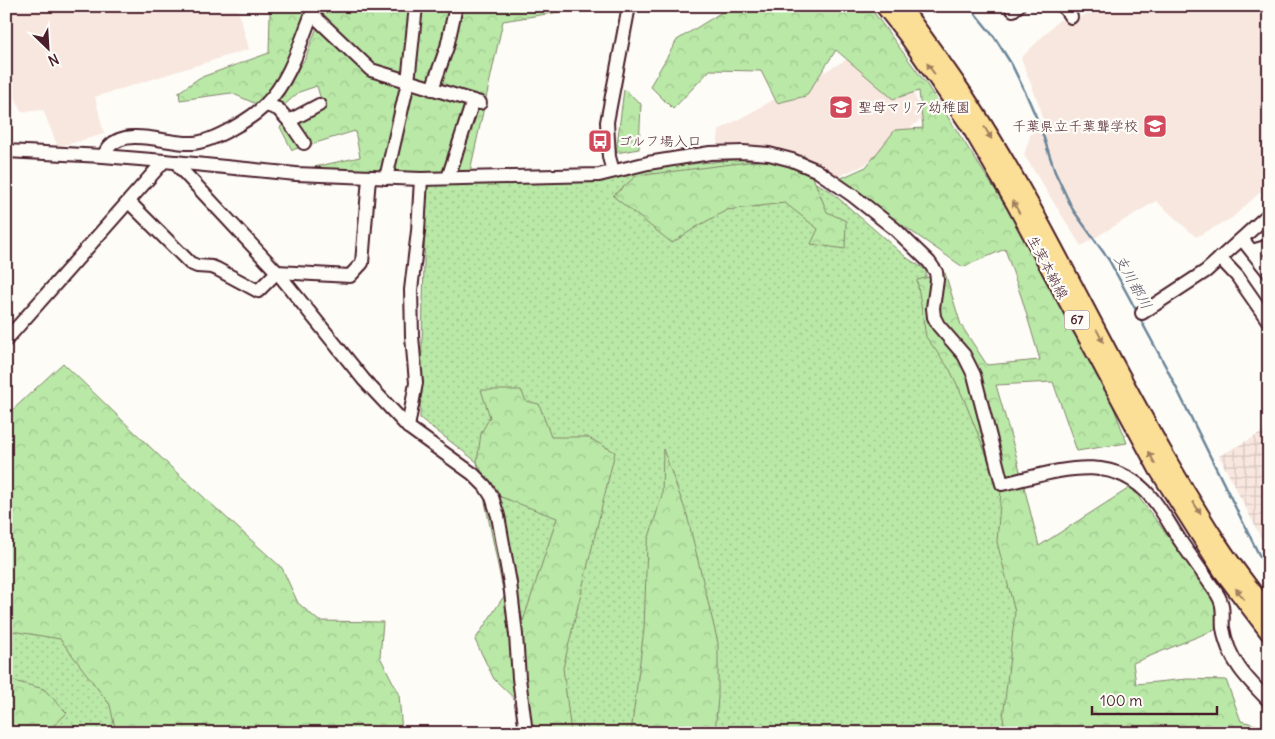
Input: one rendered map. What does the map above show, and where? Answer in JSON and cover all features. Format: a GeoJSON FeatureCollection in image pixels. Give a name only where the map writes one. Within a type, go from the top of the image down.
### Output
{"type":"FeatureCollection","features":[{"type":"Feature","properties":{"kind":"main road","name":"生実本納線"},"geometry":{"type":"LineString","coordinates":[[884,6],[906,34],[968,125],[1015,204],[1158,470],[1222,571],[1269,634]]}},
{"type":"Feature","properties":{"kind":"main road","name":"生実本納線"},"geometry":{"type":"LineString","coordinates":[[901,6],[938,56],[998,150],[1039,221],[1169,462],[1221,547],[1269,614]]}},
{"type":"Feature","properties":{"kind":"street"},"geometry":{"type":"LineString","coordinates":[[386,178],[408,82],[416,6]]}},
{"type":"Feature","properties":{"kind":"street"},"geometry":{"type":"LineString","coordinates":[[432,89],[447,47],[456,6]]}},
{"type":"Feature","properties":{"kind":"street"},"geometry":{"type":"LineString","coordinates":[[613,171],[609,157],[607,122],[629,6]]}},
{"type":"Feature","properties":{"kind":"street"},"geometry":{"type":"LineString","coordinates":[[1010,6],[1013,10],[1018,6]]}},
{"type":"Feature","properties":{"kind":"street"},"geometry":{"type":"LineString","coordinates":[[1062,6],[1071,17]]}},
{"type":"Feature","properties":{"kind":"street"},"geometry":{"type":"LineString","coordinates":[[103,156],[110,146],[120,139],[151,137],[194,144],[213,138],[238,125],[266,105],[282,83],[291,67],[313,10],[371,70],[476,102],[448,178]]}},
{"type":"Feature","properties":{"kind":"street"},"geometry":{"type":"LineString","coordinates":[[266,105],[278,109],[304,143]]}},
{"type":"Feature","properties":{"kind":"street"},"geometry":{"type":"LineString","coordinates":[[289,121],[319,105]]}},
{"type":"Feature","properties":{"kind":"street"},"geometry":{"type":"LineString","coordinates":[[6,151],[103,156],[296,174],[369,178],[421,179],[599,175],[648,163],[710,153],[743,152],[769,154],[792,160],[816,170],[852,195],[895,229],[929,262],[936,272],[934,317],[938,325],[964,355],[974,375],[1002,484],[1078,468],[1092,468],[1108,470],[1126,476],[1139,485],[1156,503],[1216,591],[1221,601],[1223,629],[1228,649],[1246,679],[1269,701]]}},
{"type":"Feature","properties":{"kind":"street"},"geometry":{"type":"LineString","coordinates":[[6,340],[164,161]]}},
{"type":"Feature","properties":{"kind":"street"},"geometry":{"type":"LineString","coordinates":[[177,162],[180,168],[277,272],[364,380],[408,427],[474,474],[492,497],[498,516],[510,583],[526,733]]}},
{"type":"Feature","properties":{"kind":"street"},"geometry":{"type":"LineString","coordinates":[[129,202],[190,263],[217,269],[258,291],[277,272],[350,276],[362,263],[369,178]]}},
{"type":"Feature","properties":{"kind":"street"},"geometry":{"type":"LineString","coordinates":[[408,427],[416,384],[411,290],[418,231],[421,179]]}},
{"type":"Feature","properties":{"kind":"street"},"geometry":{"type":"LineString","coordinates":[[1142,313],[1206,271],[1269,214]]}},
{"type":"Feature","properties":{"kind":"street"},"geometry":{"type":"LineString","coordinates":[[1242,238],[1269,272]]}},
{"type":"Feature","properties":{"kind":"street"},"geometry":{"type":"LineString","coordinates":[[1252,251],[1269,246]]}},
{"type":"Feature","properties":{"kind":"street"},"geometry":{"type":"LineString","coordinates":[[1220,258],[1237,276],[1269,322]]}},
{"type":"Feature","properties":{"kind":"shaded area"},"geometry":{"type":"Polygon","coordinates":[[[6,6],[237,6],[249,49],[95,97],[104,134],[58,147],[43,110],[21,112],[6,72],[6,6]]]}},
{"type":"Feature","properties":{"kind":"shaded area","name":"千葉県立千葉聾学校"},"geometry":{"type":"Polygon","coordinates":[[[1090,6],[1261,6],[1264,8],[1264,89],[1269,94],[1269,184],[1232,218],[1196,237],[1156,201],[1081,246],[1024,155],[1031,133],[1040,129],[1044,122],[1021,58],[1059,20],[1074,20],[1091,12],[1090,6]]]}},
{"type":"Feature","properties":{"kind":"shaded area","name":"聖母マリア幼稚園"},"geometry":{"type":"Polygon","coordinates":[[[866,49],[910,85],[924,117],[864,165],[835,178],[814,166],[717,149],[719,130],[866,49]]]}},
{"type":"Feature","properties":{"kind":"shaded area"},"geometry":{"type":"Polygon","coordinates":[[[1269,429],[1269,553],[1219,456],[1269,429]]]}},
{"type":"Feature","properties":{"kind":"green space"},"geometry":{"type":"Polygon","coordinates":[[[268,6],[310,6],[303,30],[261,106],[231,93],[180,100],[179,92],[199,78],[269,53],[270,14],[268,6]]]}},
{"type":"Feature","properties":{"kind":"green space"},"geometry":{"type":"Polygon","coordinates":[[[325,6],[596,6],[503,21],[470,171],[431,176],[305,169],[360,157],[355,131],[292,150],[280,127],[323,107],[317,86],[299,92],[281,108],[273,103],[305,59],[325,6]]]}},
{"type":"Feature","properties":{"kind":"green space"},"geometry":{"type":"Polygon","coordinates":[[[741,6],[869,6],[927,85],[1024,234],[1109,395],[1127,443],[1077,451],[1053,382],[996,385],[1039,546],[1131,487],[1168,536],[1218,585],[1219,628],[1133,663],[1136,684],[1187,679],[1226,680],[1241,721],[1269,728],[1269,733],[1006,733],[1003,718],[1015,612],[997,542],[1001,491],[950,370],[926,337],[917,280],[945,273],[961,325],[987,365],[1040,360],[1005,249],[963,267],[837,180],[866,167],[895,130],[923,128],[919,91],[893,99],[836,50],[806,96],[777,103],[761,71],[710,70],[673,109],[650,86],[677,40],[722,12],[741,6]]]}},
{"type":"Feature","properties":{"kind":"green space"},"geometry":{"type":"Polygon","coordinates":[[[624,89],[641,104],[639,149],[616,153],[624,89]]]}},
{"type":"Feature","properties":{"kind":"green space"},"geometry":{"type":"Polygon","coordinates":[[[804,155],[827,212],[846,221],[845,249],[811,244],[818,229],[785,203],[727,210],[672,243],[613,196],[636,176],[804,155]]]}},
{"type":"Feature","properties":{"kind":"green space"},"geometry":{"type":"Polygon","coordinates":[[[742,159],[794,172],[829,190],[907,258],[926,270],[926,306],[966,371],[1030,581],[1031,733],[532,733],[477,462],[420,418],[426,186],[742,159]]]}},
{"type":"Feature","properties":{"kind":"green space"},"geometry":{"type":"Polygon","coordinates":[[[63,363],[175,471],[282,568],[298,603],[319,621],[383,622],[380,657],[399,694],[402,733],[340,733],[336,729],[332,733],[116,733],[110,705],[60,639],[6,630],[6,416],[63,363]]]}},
{"type":"Feature","properties":{"kind":"green space"},"geometry":{"type":"Polygon","coordinates":[[[481,390],[521,390],[526,401],[539,404],[551,437],[587,437],[615,452],[563,668],[571,733],[531,733],[519,703],[494,679],[475,640],[502,599],[514,587],[523,621],[557,518],[493,494],[477,462],[481,433],[490,417],[481,390]]]}},
{"type":"Feature","properties":{"kind":"green space"},"geometry":{"type":"Polygon","coordinates":[[[663,449],[687,515],[718,643],[718,697],[715,733],[631,733],[644,629],[647,544],[662,495],[663,449]]]}},
{"type":"Feature","properties":{"kind":"green space"},"geometry":{"type":"Polygon","coordinates":[[[6,619],[81,636],[159,733],[6,733],[6,619]]]}},
{"type":"Feature","properties":{"kind":"green space"},"geometry":{"type":"Polygon","coordinates":[[[6,679],[44,689],[67,713],[46,733],[6,733],[6,679]]]}},
{"type":"Feature","properties":{"kind":"waterway","name":"支川都川"},"geometry":{"type":"LineString","coordinates":[[969,6],[995,38],[1012,65],[1040,126],[1055,172],[1073,210],[1109,260],[1137,312]]}},
{"type":"Feature","properties":{"kind":"waterway","name":"支川都川"},"geometry":{"type":"LineString","coordinates":[[1139,317],[1166,367],[1269,575]]}},
{"type":"Feature","properties":{"kind":"place","name":"聖母マリア幼稚園"},"geometry":{"type":"Point","coordinates":[841,107]}},
{"type":"Feature","properties":{"kind":"place","name":"千葉県立千葉聾学校"},"geometry":{"type":"Point","coordinates":[1155,126]}},
{"type":"Feature","properties":{"kind":"place","name":"ゴルフ場入口"},"geometry":{"type":"Point","coordinates":[600,141]}}]}
